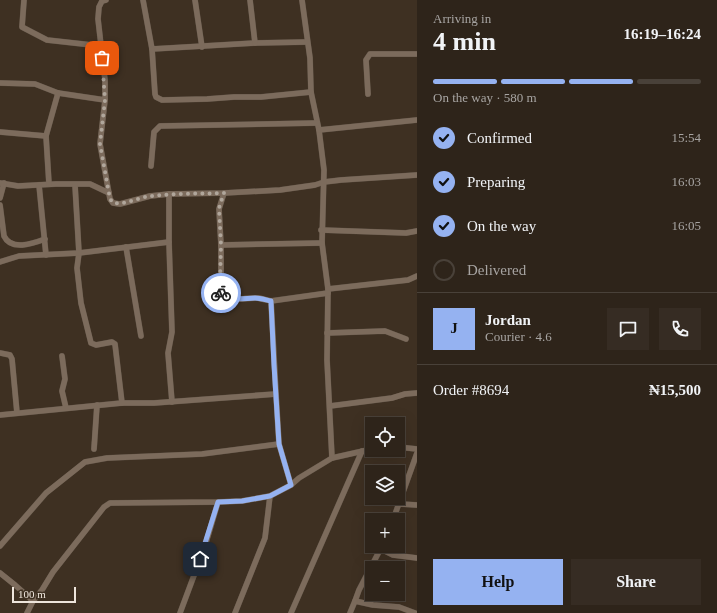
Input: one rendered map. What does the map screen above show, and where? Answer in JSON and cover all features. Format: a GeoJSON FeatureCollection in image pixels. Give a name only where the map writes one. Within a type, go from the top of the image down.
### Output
{"type":"FeatureCollection","features":[{"type":"Feature","properties":{"kind":"street"},"geometry":{"type":"LineString","coordinates":[[24,0],[22,27],[47,40],[101,46]]}},
{"type":"Feature","properties":{"kind":"street"},"geometry":{"type":"LineString","coordinates":[[106,0],[102,1],[99,7],[98,19],[105,100],[100,144],[110,199],[113,203],[120,204],[150,196],[169,194],[280,190],[316,185],[324,182],[417,175]]}},
{"type":"Feature","properties":{"kind":"street"},"geometry":{"type":"LineString","coordinates":[[143,0],[152,49],[156,97],[162,100],[207,99],[262,97],[311,92]]}},
{"type":"Feature","properties":{"kind":"street"},"geometry":{"type":"LineString","coordinates":[[195,0],[202,47]]}},
{"type":"Feature","properties":{"kind":"street"},"geometry":{"type":"LineString","coordinates":[[250,0],[256,43]]}},
{"type":"Feature","properties":{"kind":"street"},"geometry":{"type":"LineString","coordinates":[[302,0],[310,64],[311,92],[319,130],[324,182],[321,230],[328,291],[326,333],[332,458]]}},
{"type":"Feature","properties":{"kind":"street"},"geometry":{"type":"LineString","coordinates":[[152,49],[256,43],[307,42]]}},
{"type":"Feature","properties":{"kind":"street"},"geometry":{"type":"LineString","coordinates":[[368,94],[366,60],[370,54],[417,54]]}},
{"type":"Feature","properties":{"kind":"street"},"geometry":{"type":"LineString","coordinates":[[0,83],[35,84],[58,93],[105,100]]}},
{"type":"Feature","properties":{"kind":"street"},"geometry":{"type":"LineString","coordinates":[[49,184],[46,136],[58,93]]}},
{"type":"Feature","properties":{"kind":"street"},"geometry":{"type":"LineString","coordinates":[[319,130],[417,120]]}},
{"type":"Feature","properties":{"kind":"street"},"geometry":{"type":"LineString","coordinates":[[151,166],[153,136],[156,129],[160,126],[317,123]]}},
{"type":"Feature","properties":{"kind":"street"},"geometry":{"type":"LineString","coordinates":[[0,132],[46,136]]}},
{"type":"Feature","properties":{"kind":"street"},"geometry":{"type":"LineString","coordinates":[[0,198],[2,183],[18,186],[90,184],[109,193]]}},
{"type":"Feature","properties":{"kind":"street"},"geometry":{"type":"LineString","coordinates":[[39,185],[46,255]]}},
{"type":"Feature","properties":{"kind":"street"},"geometry":{"type":"LineString","coordinates":[[75,185],[79,253],[77,268],[81,303],[91,343],[96,345],[112,342],[115,344],[122,403]]}},
{"type":"Feature","properties":{"kind":"street"},"geometry":{"type":"LineString","coordinates":[[224,193],[219,208],[221,245],[220,282],[223,296],[230,298],[257,298],[271,301],[328,291],[408,280],[417,276]]}},
{"type":"Feature","properties":{"kind":"street"},"geometry":{"type":"LineString","coordinates":[[169,194],[172,332],[168,353],[172,402]]}},
{"type":"Feature","properties":{"kind":"street"},"geometry":{"type":"LineString","coordinates":[[0,205],[4,236],[6,240],[13,244],[23,245],[45,239]]}},
{"type":"Feature","properties":{"kind":"street"},"geometry":{"type":"LineString","coordinates":[[321,230],[406,233],[417,231]]}},
{"type":"Feature","properties":{"kind":"street"},"geometry":{"type":"LineString","coordinates":[[0,262],[19,256],[79,253],[169,242]]}},
{"type":"Feature","properties":{"kind":"street"},"geometry":{"type":"LineString","coordinates":[[221,245],[322,243]]}},
{"type":"Feature","properties":{"kind":"street"},"geometry":{"type":"LineString","coordinates":[[126,247],[141,336]]}},
{"type":"Feature","properties":{"kind":"street"},"geometry":{"type":"LineString","coordinates":[[271,301],[279,444],[291,485]]}},
{"type":"Feature","properties":{"kind":"street"},"geometry":{"type":"LineString","coordinates":[[326,333],[384,331],[406,339]]}},
{"type":"Feature","properties":{"kind":"street"},"geometry":{"type":"LineString","coordinates":[[0,353],[10,355],[12,359],[17,413]]}},
{"type":"Feature","properties":{"kind":"street"},"geometry":{"type":"LineString","coordinates":[[62,356],[65,379],[62,391],[66,408]]}},
{"type":"Feature","properties":{"kind":"street"},"geometry":{"type":"LineString","coordinates":[[330,406],[392,398],[405,394],[417,393]]}},
{"type":"Feature","properties":{"kind":"street"},"geometry":{"type":"LineString","coordinates":[[0,414],[122,403],[172,402],[276,394]]}},
{"type":"Feature","properties":{"kind":"street"},"geometry":{"type":"LineString","coordinates":[[94,449],[96,405]]}},
{"type":"Feature","properties":{"kind":"street"},"geometry":{"type":"LineString","coordinates":[[1,542],[46,493],[85,462],[107,458],[202,454],[279,444]]}},
{"type":"Feature","properties":{"kind":"street"},"geometry":{"type":"LineString","coordinates":[[405,448],[417,449]]}},
{"type":"Feature","properties":{"kind":"street"},"geometry":{"type":"LineString","coordinates":[[27,613],[33,601],[42,590],[57,566],[104,507],[110,503],[242,501],[270,496],[291,485],[299,478],[332,458],[365,450]]}},
{"type":"Feature","properties":{"kind":"street"},"geometry":{"type":"LineString","coordinates":[[291,613],[362,451]]}},
{"type":"Feature","properties":{"kind":"street"},"geometry":{"type":"LineString","coordinates":[[405,489],[417,453]]}},
{"type":"Feature","properties":{"kind":"street"},"geometry":{"type":"LineString","coordinates":[[234,613],[265,538],[270,496]]}},
{"type":"Feature","properties":{"kind":"street"},"geometry":{"type":"LineString","coordinates":[[180,613],[205,546],[218,502]]}},
{"type":"Feature","properties":{"kind":"street"},"geometry":{"type":"LineString","coordinates":[[405,504],[417,505]]}},
{"type":"Feature","properties":{"kind":"street"},"geometry":{"type":"LineString","coordinates":[[350,613],[359,590],[379,553]]}},
{"type":"Feature","properties":{"kind":"street"},"geometry":{"type":"LineString","coordinates":[[390,553],[393,555],[417,558]]}},
{"type":"Feature","properties":{"kind":"street"},"geometry":{"type":"LineString","coordinates":[[0,573],[33,601]]}},
{"type":"Feature","properties":{"kind":"street"},"geometry":{"type":"LineString","coordinates":[[355,601],[372,605],[399,607],[415,613]]}},
{"type":"Feature","properties":{"kind":"way so far"},"geometry":{"type":"LineString","coordinates":[[102,58],[105,80],[105,100],[100,144],[110,199],[113,203],[120,204],[150,196],[169,194],[224,193],[219,208],[221,293]]}},
{"type":"Feature","properties":{"kind":"route"},"geometry":{"type":"LineString","coordinates":[[200,559],[218,502],[242,501],[270,496],[291,485],[279,444],[271,301],[257,298],[230,298],[223,296],[221,293]]}}]}
